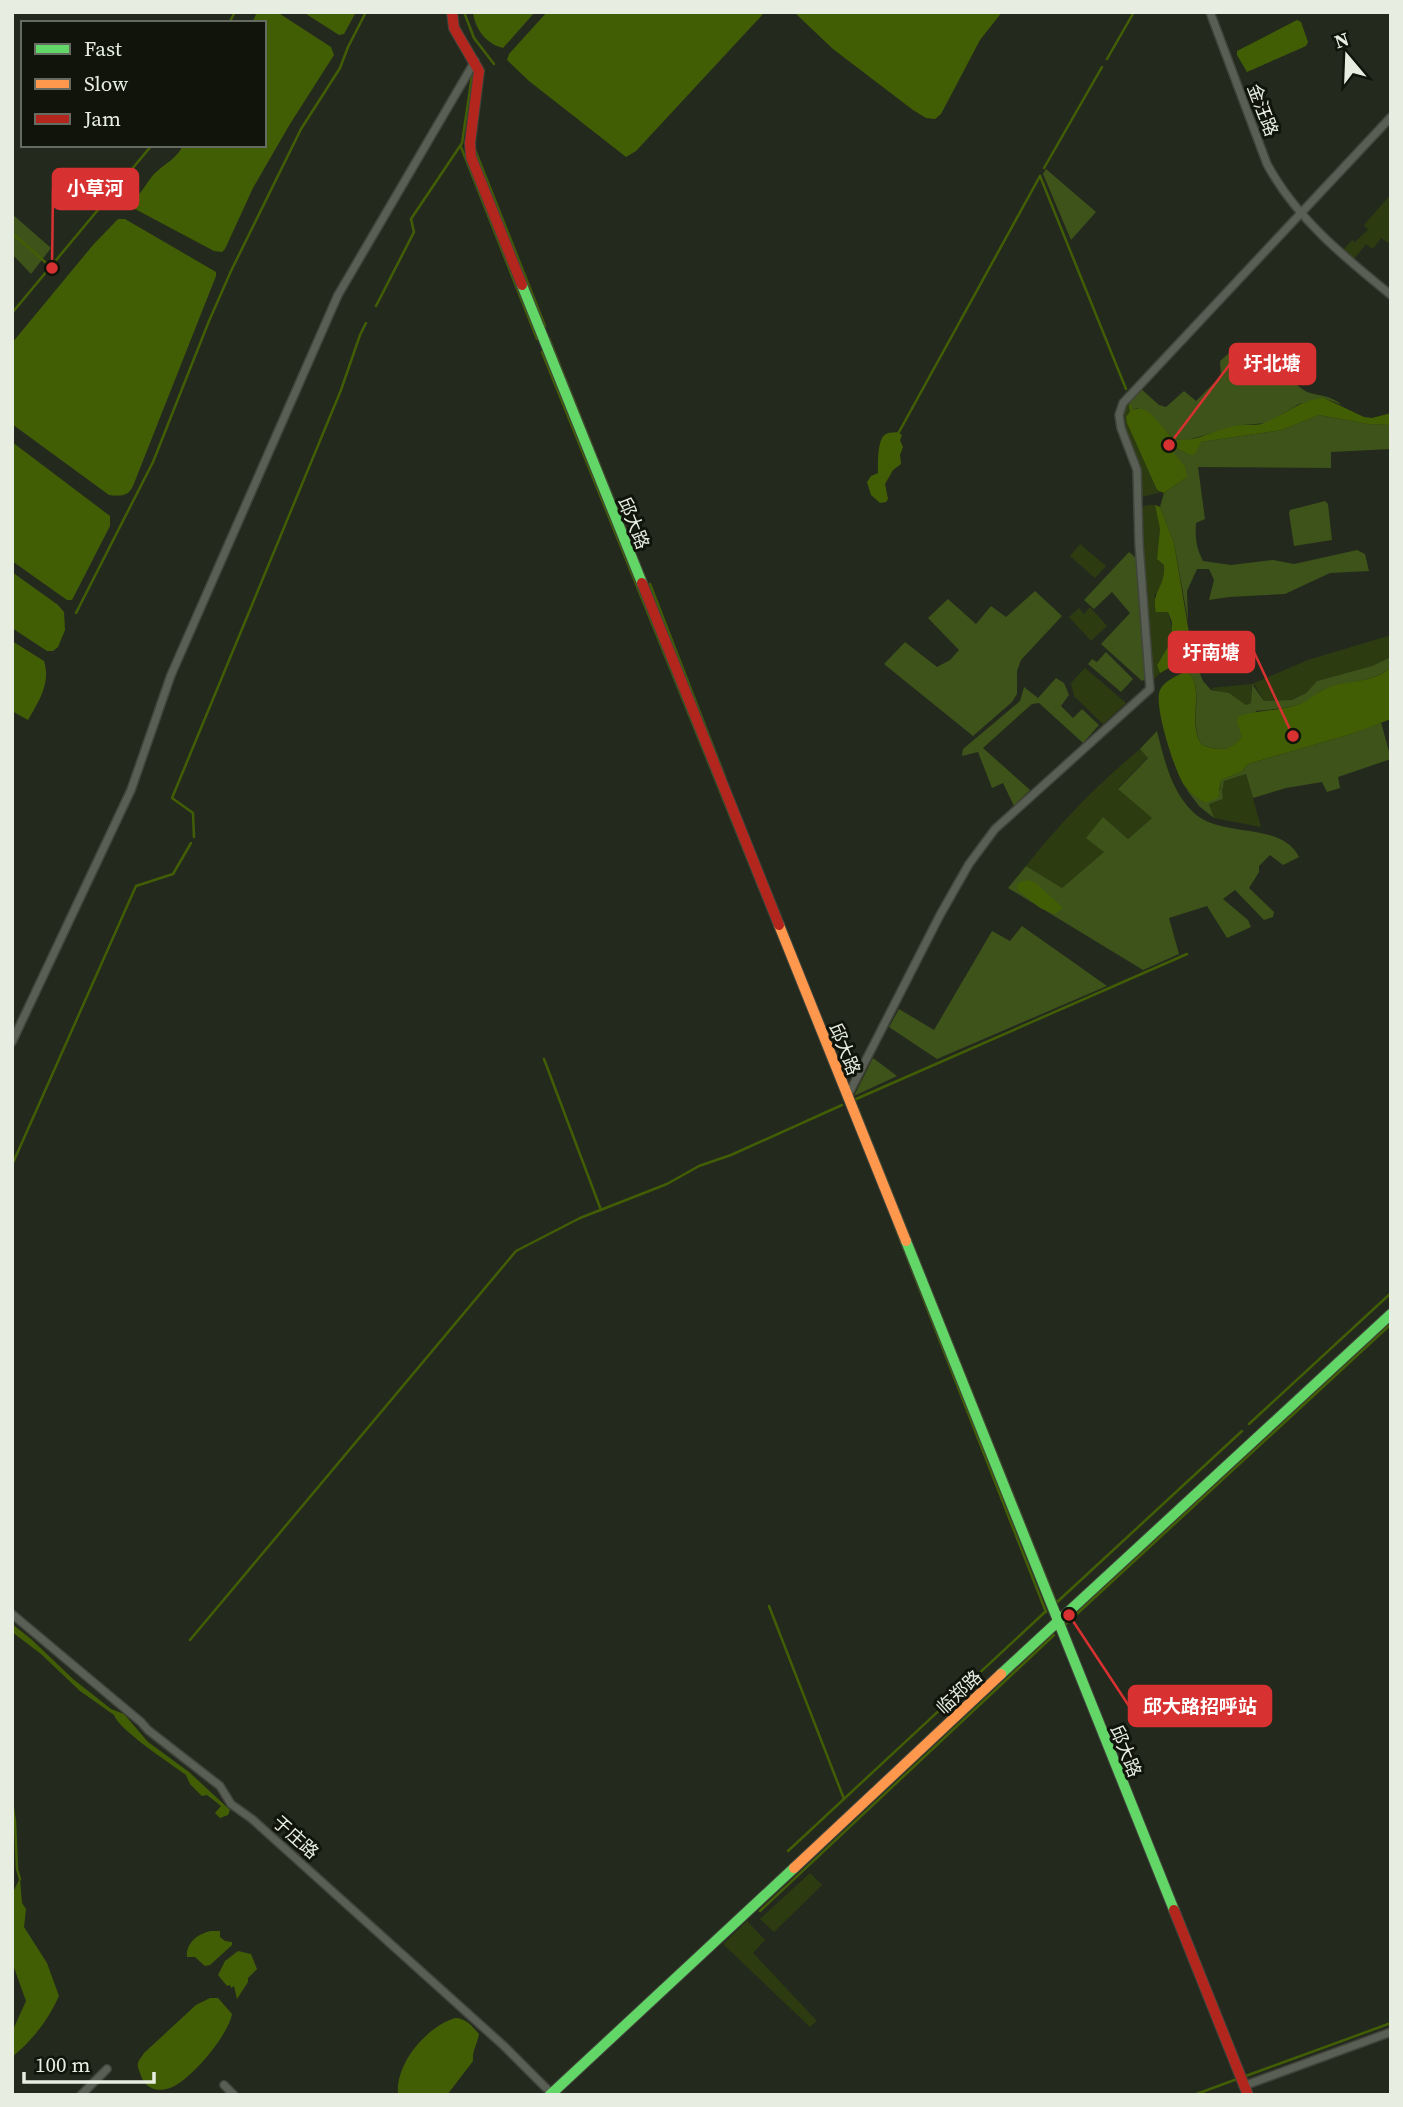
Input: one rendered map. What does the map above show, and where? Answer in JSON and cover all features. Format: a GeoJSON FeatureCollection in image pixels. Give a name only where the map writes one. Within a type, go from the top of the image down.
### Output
{"type":"FeatureCollection","features":[{"type":"Feature","properties":{"kind":"street"},"geometry":{"type":"LineString","coordinates":[[12,1042],[131,790],[171,675],[338,295],[475,60],[453,28],[452,12]]}},
{"type":"Feature","properties":{"kind":"street","name":"金汪路"},"geometry":{"type":"LineString","coordinates":[[1210,12],[1267,164],[1279,187],[1336,250],[1391,295]]}},
{"type":"Feature","properties":{"kind":"street","name":"邱大路"},"geometry":{"type":"LineString","coordinates":[[475,60],[479,71],[470,143],[471,157],[1057,1622],[1245,2084]]}},
{"type":"Feature","properties":{"kind":"street"},"geometry":{"type":"LineString","coordinates":[[847,1097],[969,864],[995,829],[1150,689],[1139,544],[1137,470],[1121,428],[1119,410],[1128,397],[1391,117]]}},
{"type":"Feature","properties":{"kind":"street","name":"临郑路"},"geometry":{"type":"LineString","coordinates":[[551,2094],[1391,1314]]}},
{"type":"Feature","properties":{"kind":"street","name":"于庄路"},"geometry":{"type":"LineString","coordinates":[[12,1614],[148,1730],[220,1786],[231,1804],[252,1819],[465,2010],[551,2094]]}},
{"type":"Feature","properties":{"kind":"street"},"geometry":{"type":"LineString","coordinates":[[1245,2084],[1391,2032]]}},
{"type":"Feature","properties":{"kind":"street"},"geometry":{"type":"LineString","coordinates":[[81,2095],[107,2069]]}},
{"type":"Feature","properties":{"kind":"street"},"geometry":{"type":"LineString","coordinates":[[224,2085],[234,2095]]}},
{"type":"Feature","properties":{"kind":"shaded area"},"geometry":{"type":"Polygon","coordinates":[[[257,12],[277,12],[331,47],[334,55],[253,188],[225,249],[222,252],[214,251],[135,209],[131,201],[182,147],[266,147],[266,21],[253,21],[257,12]]]}},
{"type":"Feature","properties":{"kind":"shaded area"},"geometry":{"type":"Polygon","coordinates":[[[303,12],[356,12],[344,34],[339,35],[303,12]]]}},
{"type":"Feature","properties":{"kind":"shaded area"},"geometry":{"type":"Polygon","coordinates":[[[473,12],[535,12],[503,48],[482,35],[473,12]]]}},
{"type":"Feature","properties":{"kind":"shaded area"},"geometry":{"type":"Polygon","coordinates":[[[547,12],[765,12],[636,151],[626,157],[529,81],[507,60],[509,54],[547,12]]]}},
{"type":"Feature","properties":{"kind":"shaded area"},"geometry":{"type":"Polygon","coordinates":[[[794,12],[1002,12],[980,40],[941,114],[935,119],[926,118],[913,110],[833,49],[794,12]]]}},
{"type":"Feature","properties":{"kind":"shaded area"},"geometry":{"type":"Polygon","coordinates":[[[1297,20],[1301,22],[1308,42],[1306,46],[1247,72],[1237,51],[1297,20]]]}},
{"type":"Feature","properties":{"kind":"shaded area"},"geometry":{"type":"Polygon","coordinates":[[[1046,169],[1096,212],[1071,240],[1043,174],[1046,169]]]}},
{"type":"Feature","properties":{"kind":"shaded area"},"geometry":{"type":"Polygon","coordinates":[[[1391,194],[1391,245],[1381,238],[1373,249],[1366,244],[1354,259],[1343,250],[1352,240],[1355,242],[1368,230],[1364,225],[1391,194]]]}},
{"type":"Feature","properties":{"kind":"shaded area"},"geometry":{"type":"Polygon","coordinates":[[[12,214],[51,248],[31,274],[12,254],[12,214]]]}},
{"type":"Feature","properties":{"kind":"shaded area"},"geometry":{"type":"Polygon","coordinates":[[[118,219],[125,219],[216,272],[216,276],[133,486],[126,494],[117,496],[109,495],[12,424],[12,343],[93,245],[118,219]]]}},
{"type":"Feature","properties":{"kind":"shaded area"},"geometry":{"type":"Polygon","coordinates":[[[1235,348],[1275,376],[1282,371],[1306,391],[1330,398],[1342,405],[1324,398],[1299,404],[1267,423],[1242,425],[1183,441],[1174,438],[1137,408],[1131,410],[1129,400],[1140,388],[1159,405],[1166,407],[1184,391],[1196,401],[1221,376],[1220,361],[1235,348]]]}},
{"type":"Feature","properties":{"kind":"shaded area"},"geometry":{"type":"Polygon","coordinates":[[[1324,398],[1364,417],[1372,418],[1391,413],[1391,425],[1368,424],[1319,415],[1282,430],[1201,442],[1195,454],[1190,455],[1176,448],[1173,452],[1185,467],[1187,477],[1164,493],[1157,490],[1126,417],[1131,410],[1147,411],[1170,435],[1184,440],[1235,426],[1261,424],[1300,404],[1324,398]]]}},
{"type":"Feature","properties":{"kind":"shaded area"},"geometry":{"type":"Polygon","coordinates":[[[1129,400],[1131,410],[1126,417],[1127,423],[1157,490],[1161,492],[1142,497],[1141,473],[1124,427],[1123,417],[1129,400]]]}},
{"type":"Feature","properties":{"kind":"shaded area"},"geometry":{"type":"Polygon","coordinates":[[[1319,415],[1368,424],[1391,425],[1391,449],[1331,452],[1331,468],[1198,467],[1205,519],[1196,523],[1199,552],[1203,561],[1231,565],[1273,560],[1294,564],[1357,550],[1365,554],[1369,571],[1330,573],[1285,594],[1209,600],[1214,580],[1209,569],[1197,569],[1187,591],[1188,621],[1174,543],[1160,507],[1164,493],[1187,477],[1172,452],[1176,448],[1190,455],[1201,442],[1282,430],[1319,415]]]}},
{"type":"Feature","properties":{"kind":"shaded area"},"geometry":{"type":"Polygon","coordinates":[[[897,432],[902,435],[901,464],[893,470],[885,484],[888,499],[880,503],[871,495],[867,482],[871,476],[878,473],[883,436],[897,432]]]}},
{"type":"Feature","properties":{"kind":"shaded area"},"geometry":{"type":"Polygon","coordinates":[[[12,442],[110,516],[110,526],[72,600],[67,600],[12,561],[12,442]]]}},
{"type":"Feature","properties":{"kind":"shaded area"},"geometry":{"type":"Polygon","coordinates":[[[1325,501],[1328,504],[1332,540],[1294,546],[1290,510],[1325,501]]]}},
{"type":"Feature","properties":{"kind":"shaded area"},"geometry":{"type":"Polygon","coordinates":[[[1155,505],[1160,529],[1157,559],[1164,565],[1163,584],[1154,596],[1162,612],[1168,612],[1172,634],[1170,646],[1157,665],[1160,673],[1153,680],[1142,546],[1142,509],[1155,505]]]}},
{"type":"Feature","properties":{"kind":"shaded area"},"geometry":{"type":"Polygon","coordinates":[[[1155,505],[1160,507],[1174,543],[1189,633],[1188,638],[1180,644],[1180,658],[1160,673],[1157,665],[1171,642],[1172,622],[1168,612],[1156,612],[1155,599],[1164,565],[1157,559],[1160,529],[1155,505]]]}},
{"type":"Feature","properties":{"kind":"shaded area"},"geometry":{"type":"Polygon","coordinates":[[[1080,544],[1106,566],[1095,578],[1070,556],[1080,544]]]}},
{"type":"Feature","properties":{"kind":"shaded area"},"geometry":{"type":"Polygon","coordinates":[[[1129,552],[1136,558],[1147,678],[1142,681],[1101,644],[1130,613],[1112,592],[1094,609],[1084,600],[1129,552]]]}},
{"type":"Feature","properties":{"kind":"shaded area"},"geometry":{"type":"Polygon","coordinates":[[[12,572],[64,612],[65,630],[58,647],[53,651],[47,651],[12,628],[12,572]]]}},
{"type":"Feature","properties":{"kind":"shaded area"},"geometry":{"type":"Polygon","coordinates":[[[1035,591],[1062,616],[1021,660],[1017,671],[1017,694],[1012,702],[973,736],[884,664],[905,642],[937,667],[950,660],[959,650],[928,618],[948,599],[976,624],[991,606],[1006,617],[1035,591]]]}},
{"type":"Feature","properties":{"kind":"shaded area"},"geometry":{"type":"Polygon","coordinates":[[[1090,607],[1107,626],[1091,641],[1069,617],[1079,608],[1084,614],[1090,607]]]}},
{"type":"Feature","properties":{"kind":"shaded area"},"geometry":{"type":"Polygon","coordinates":[[[1391,635],[1391,657],[1372,666],[1317,681],[1306,693],[1292,700],[1264,701],[1255,685],[1251,686],[1251,703],[1246,705],[1234,697],[1210,688],[1252,684],[1308,660],[1391,635]]]}},
{"type":"Feature","properties":{"kind":"shaded area"},"geometry":{"type":"Polygon","coordinates":[[[12,641],[44,661],[46,669],[43,692],[28,720],[12,711],[12,641]]]}},
{"type":"Feature","properties":{"kind":"shaded area"},"geometry":{"type":"Polygon","coordinates":[[[1106,652],[1133,679],[1121,692],[1088,664],[1092,659],[1097,662],[1106,652]]]}},
{"type":"Feature","properties":{"kind":"shaded area"},"geometry":{"type":"Polygon","coordinates":[[[1391,657],[1391,667],[1375,677],[1332,687],[1293,706],[1256,711],[1242,737],[1231,747],[1223,749],[1202,745],[1198,736],[1195,685],[1186,671],[1195,662],[1203,681],[1211,690],[1229,693],[1246,705],[1251,703],[1252,684],[1264,701],[1292,700],[1306,693],[1317,681],[1372,666],[1391,657]]]}},
{"type":"Feature","properties":{"kind":"shaded area"},"geometry":{"type":"Polygon","coordinates":[[[1391,667],[1391,719],[1348,735],[1248,764],[1241,772],[1221,780],[1218,798],[1205,803],[1191,793],[1180,778],[1162,723],[1159,698],[1164,684],[1186,671],[1195,685],[1196,726],[1202,745],[1224,749],[1242,737],[1237,721],[1239,716],[1298,705],[1331,686],[1375,677],[1391,667]]]}},
{"type":"Feature","properties":{"kind":"shaded area"},"geometry":{"type":"Polygon","coordinates":[[[1085,668],[1126,703],[1103,724],[1074,696],[1071,683],[1085,668]]]}},
{"type":"Feature","properties":{"kind":"shaded area"},"geometry":{"type":"Polygon","coordinates":[[[1056,678],[1064,683],[1069,695],[1061,706],[1073,718],[1082,709],[1099,725],[1083,743],[1039,703],[1032,704],[983,748],[1030,790],[1014,806],[1003,783],[992,788],[978,752],[962,756],[963,749],[1020,701],[1024,687],[1038,698],[1056,678]]]}},
{"type":"Feature","properties":{"kind":"shaded area"},"geometry":{"type":"Polygon","coordinates":[[[1381,722],[1391,759],[1338,777],[1340,788],[1327,792],[1322,782],[1286,788],[1253,798],[1246,774],[1224,781],[1223,799],[1209,804],[1214,818],[1199,806],[1186,789],[1205,803],[1220,790],[1221,780],[1241,772],[1248,764],[1348,735],[1381,722]]]}},
{"type":"Feature","properties":{"kind":"shaded area"},"geometry":{"type":"Polygon","coordinates":[[[1157,731],[1174,784],[1192,811],[1204,820],[1218,825],[1279,838],[1299,857],[1283,865],[1270,855],[1259,866],[1259,872],[1249,888],[1274,912],[1273,917],[1264,920],[1235,890],[1223,899],[1248,920],[1251,927],[1227,938],[1207,906],[1169,918],[1179,954],[1143,970],[1008,888],[1026,866],[1062,888],[1104,852],[1086,838],[1103,817],[1128,839],[1152,818],[1118,789],[1148,758],[1140,749],[1157,731]]]}},
{"type":"Feature","properties":{"kind":"shaded area"},"geometry":{"type":"Polygon","coordinates":[[[1140,749],[1148,757],[1118,788],[1152,818],[1128,839],[1103,817],[1104,852],[1062,888],[1026,866],[1080,804],[1140,749]]]}},
{"type":"Feature","properties":{"kind":"shaded area"},"geometry":{"type":"Polygon","coordinates":[[[1246,774],[1261,827],[1214,818],[1209,804],[1223,799],[1224,781],[1246,774]]]}},
{"type":"Feature","properties":{"kind":"shaded area"},"geometry":{"type":"Polygon","coordinates":[[[1028,880],[1036,883],[1063,908],[1055,914],[1040,908],[1017,889],[1018,883],[1028,880]]]}},
{"type":"Feature","properties":{"kind":"shaded area"},"geometry":{"type":"Polygon","coordinates":[[[1022,926],[1107,986],[937,1059],[889,1027],[899,1009],[934,1030],[992,931],[1010,941],[1022,926]]]}},
{"type":"Feature","properties":{"kind":"shaded area"},"geometry":{"type":"Polygon","coordinates":[[[873,1058],[897,1076],[854,1096],[873,1058]]]}},
{"type":"Feature","properties":{"kind":"shaded area"},"geometry":{"type":"Polygon","coordinates":[[[12,1624],[73,1679],[111,1709],[124,1714],[148,1742],[189,1772],[230,1810],[228,1815],[220,1818],[215,1813],[221,1806],[207,1795],[202,1796],[190,1784],[186,1775],[135,1738],[114,1715],[80,1691],[41,1654],[12,1632],[12,1624]]]}},
{"type":"Feature","properties":{"kind":"shaded area"},"geometry":{"type":"Polygon","coordinates":[[[810,1873],[822,1885],[774,1932],[760,1919],[810,1873]]]}},
{"type":"Feature","properties":{"kind":"shaded area"},"geometry":{"type":"Polygon","coordinates":[[[20,1878],[22,1903],[26,1909],[24,1927],[47,1963],[59,1996],[39,2029],[12,2057],[12,2032],[26,2001],[12,1962],[12,1894],[20,1878]]]}},
{"type":"Feature","properties":{"kind":"shaded area"},"geometry":{"type":"Polygon","coordinates":[[[747,1921],[765,1940],[753,1953],[817,2021],[810,2027],[723,1944],[747,1921]]]}},
{"type":"Feature","properties":{"kind":"shaded area"},"geometry":{"type":"Polygon","coordinates":[[[211,1931],[220,1931],[220,1937],[232,1942],[232,1945],[210,1965],[205,1966],[195,1957],[187,1957],[187,1952],[194,1940],[211,1931]]]}},
{"type":"Feature","properties":{"kind":"shaded area"},"geometry":{"type":"Polygon","coordinates":[[[238,1951],[251,1954],[257,1969],[248,1978],[237,1999],[234,1986],[227,1986],[218,1975],[225,1961],[238,1951]]]}},
{"type":"Feature","properties":{"kind":"shaded area"},"geometry":{"type":"Polygon","coordinates":[[[210,1998],[218,1998],[232,2014],[216,2045],[188,2077],[178,2084],[160,2090],[147,2085],[138,2065],[144,2053],[196,2005],[210,1998]]]}},
{"type":"Feature","properties":{"kind":"shaded area"},"geometry":{"type":"Polygon","coordinates":[[[455,2018],[466,2021],[479,2034],[473,2061],[447,2095],[398,2095],[402,2071],[414,2048],[433,2029],[455,2018]]]}},
{"type":"Feature","properties":{"kind":"waterway"},"geometry":{"type":"LineString","coordinates":[[230,21],[235,12]]}},
{"type":"Feature","properties":{"kind":"waterway"},"geometry":{"type":"LineString","coordinates":[[76,613],[153,462],[231,271],[301,129],[340,68],[366,12]]}},
{"type":"Feature","properties":{"kind":"waterway"},"geometry":{"type":"LineString","coordinates":[[464,12],[474,38],[494,64]]}},
{"type":"Feature","properties":{"kind":"waterway"},"geometry":{"type":"LineString","coordinates":[[1107,59],[1134,12]]}},
{"type":"Feature","properties":{"kind":"waterway"},"geometry":{"type":"LineString","coordinates":[[1044,168],[1102,67]]}},
{"type":"Feature","properties":{"kind":"waterway"},"geometry":{"type":"LineString","coordinates":[[376,306],[414,232],[411,219],[462,143],[472,76]]}},
{"type":"Feature","properties":{"kind":"waterway"},"geometry":{"type":"LineString","coordinates":[[12,313],[150,147]]}},
{"type":"Feature","properties":{"kind":"waterway"},"geometry":{"type":"LineString","coordinates":[[461,147],[537,339]]}},
{"type":"Feature","properties":{"kind":"waterway"},"geometry":{"type":"LineString","coordinates":[[475,150],[545,326]]}},
{"type":"Feature","properties":{"kind":"waterway"},"geometry":{"type":"LineString","coordinates":[[1040,176],[1126,389]]}},
{"type":"Feature","properties":{"kind":"waterway"},"geometry":{"type":"LineString","coordinates":[[899,432],[1040,176]]}},
{"type":"Feature","properties":{"kind":"waterway"},"geometry":{"type":"LineString","coordinates":[[12,233],[52,268]]}},
{"type":"Feature","properties":{"kind":"waterway"},"geometry":{"type":"LineString","coordinates":[[194,837],[193,813],[172,798],[341,390],[366,323]]}},
{"type":"Feature","properties":{"kind":"waterway"},"geometry":{"type":"LineString","coordinates":[[549,338],[645,578]]}},
{"type":"Feature","properties":{"kind":"waterway"},"geometry":{"type":"LineString","coordinates":[[542,352],[760,890]]}},
{"type":"Feature","properties":{"kind":"waterway"},"geometry":{"type":"LineString","coordinates":[[1130,406],[1131,410]]}},
{"type":"Feature","properties":{"kind":"waterway"},"geometry":{"type":"LineString","coordinates":[[650,584],[725,777]]}},
{"type":"Feature","properties":{"kind":"waterway"},"geometry":{"type":"LineString","coordinates":[[12,1165],[136,886],[173,874],[191,843]]}},
{"type":"Feature","properties":{"kind":"waterway"},"geometry":{"type":"LineString","coordinates":[[856,1099],[1187,954]]}},
{"type":"Feature","properties":{"kind":"waterway"},"geometry":{"type":"LineString","coordinates":[[544,1059],[601,1210]]}},
{"type":"Feature","properties":{"kind":"waterway"},"geometry":{"type":"LineString","coordinates":[[190,1640],[516,1251],[580,1218],[667,1184],[699,1166],[731,1155],[842,1105]]}},
{"type":"Feature","properties":{"kind":"waterway"},"geometry":{"type":"LineString","coordinates":[[858,1109],[1056,1602]]}},
{"type":"Feature","properties":{"kind":"waterway"},"geometry":{"type":"LineString","coordinates":[[894,1224],[1046,1612]]}},
{"type":"Feature","properties":{"kind":"waterway"},"geometry":{"type":"LineString","coordinates":[[1249,1424],[1391,1293]]}},
{"type":"Feature","properties":{"kind":"waterway"},"geometry":{"type":"LineString","coordinates":[[1066,1624],[1391,1324]]}},
{"type":"Feature","properties":{"kind":"waterway"},"geometry":{"type":"LineString","coordinates":[[1056,1603],[1242,1431]]}},
{"type":"Feature","properties":{"kind":"waterway"},"geometry":{"type":"LineString","coordinates":[[769,1606],[844,1799]]}},
{"type":"Feature","properties":{"kind":"waterway"},"geometry":{"type":"LineString","coordinates":[[788,1851],[1045,1612]]}},
{"type":"Feature","properties":{"kind":"waterway"},"geometry":{"type":"LineString","coordinates":[[760,1911],[1054,1635]]}},
{"type":"Feature","properties":{"kind":"waterway"},"geometry":{"type":"LineString","coordinates":[[12,1801],[15,1822]]}},
{"type":"Feature","properties":{"kind":"waterway"},"geometry":{"type":"LineString","coordinates":[[15,1822],[17,1869],[20,1879]]}},
{"type":"Feature","properties":{"kind":"waterway"},"geometry":{"type":"LineString","coordinates":[[1243,2077],[1391,2023]]}},
{"type":"Feature","properties":{"kind":"waterway"},"geometry":{"type":"LineString","coordinates":[[1194,2095],[1237,2079]]}},
{"type":"Feature","properties":{"kind":"traffic: fast"},"geometry":{"type":"LineString","coordinates":[[522,285],[642,583]]}},
{"type":"Feature","properties":{"kind":"traffic: fast"},"geometry":{"type":"LineString","coordinates":[[906,1241],[1174,1910]]}},
{"type":"Feature","properties":{"kind":"traffic: fast"},"geometry":{"type":"LineString","coordinates":[[1001,1674],[1391,1314]]}},
{"type":"Feature","properties":{"kind":"traffic: fast"},"geometry":{"type":"LineString","coordinates":[[550,2095],[794,1868]]}},
{"type":"Feature","properties":{"kind":"traffic: slow"},"geometry":{"type":"LineString","coordinates":[[779,925],[906,1241]]}},
{"type":"Feature","properties":{"kind":"traffic: slow"},"geometry":{"type":"LineString","coordinates":[[794,1868],[1001,1674]]}},
{"type":"Feature","properties":{"kind":"traffic: jam"},"geometry":{"type":"LineString","coordinates":[[452,12],[454,28],[479,71],[470,143],[471,157],[522,285]]}},
{"type":"Feature","properties":{"kind":"traffic: jam"},"geometry":{"type":"LineString","coordinates":[[642,583],[779,925]]}},
{"type":"Feature","properties":{"kind":"traffic: jam"},"geometry":{"type":"LineString","coordinates":[[1174,1910],[1248,2095]]}},
{"type":"Feature","properties":{"kind":"place","name":"小草河"},"geometry":{"type":"Point","coordinates":[52,268]}},
{"type":"Feature","properties":{"kind":"place","name":"圩北塘"},"geometry":{"type":"Point","coordinates":[1169,445]}},
{"type":"Feature","properties":{"kind":"place","name":"圩南塘"},"geometry":{"type":"Point","coordinates":[1293,736]}},
{"type":"Feature","properties":{"kind":"place","name":"邱大路招呼站"},"geometry":{"type":"Point","coordinates":[1069,1615]}}]}
